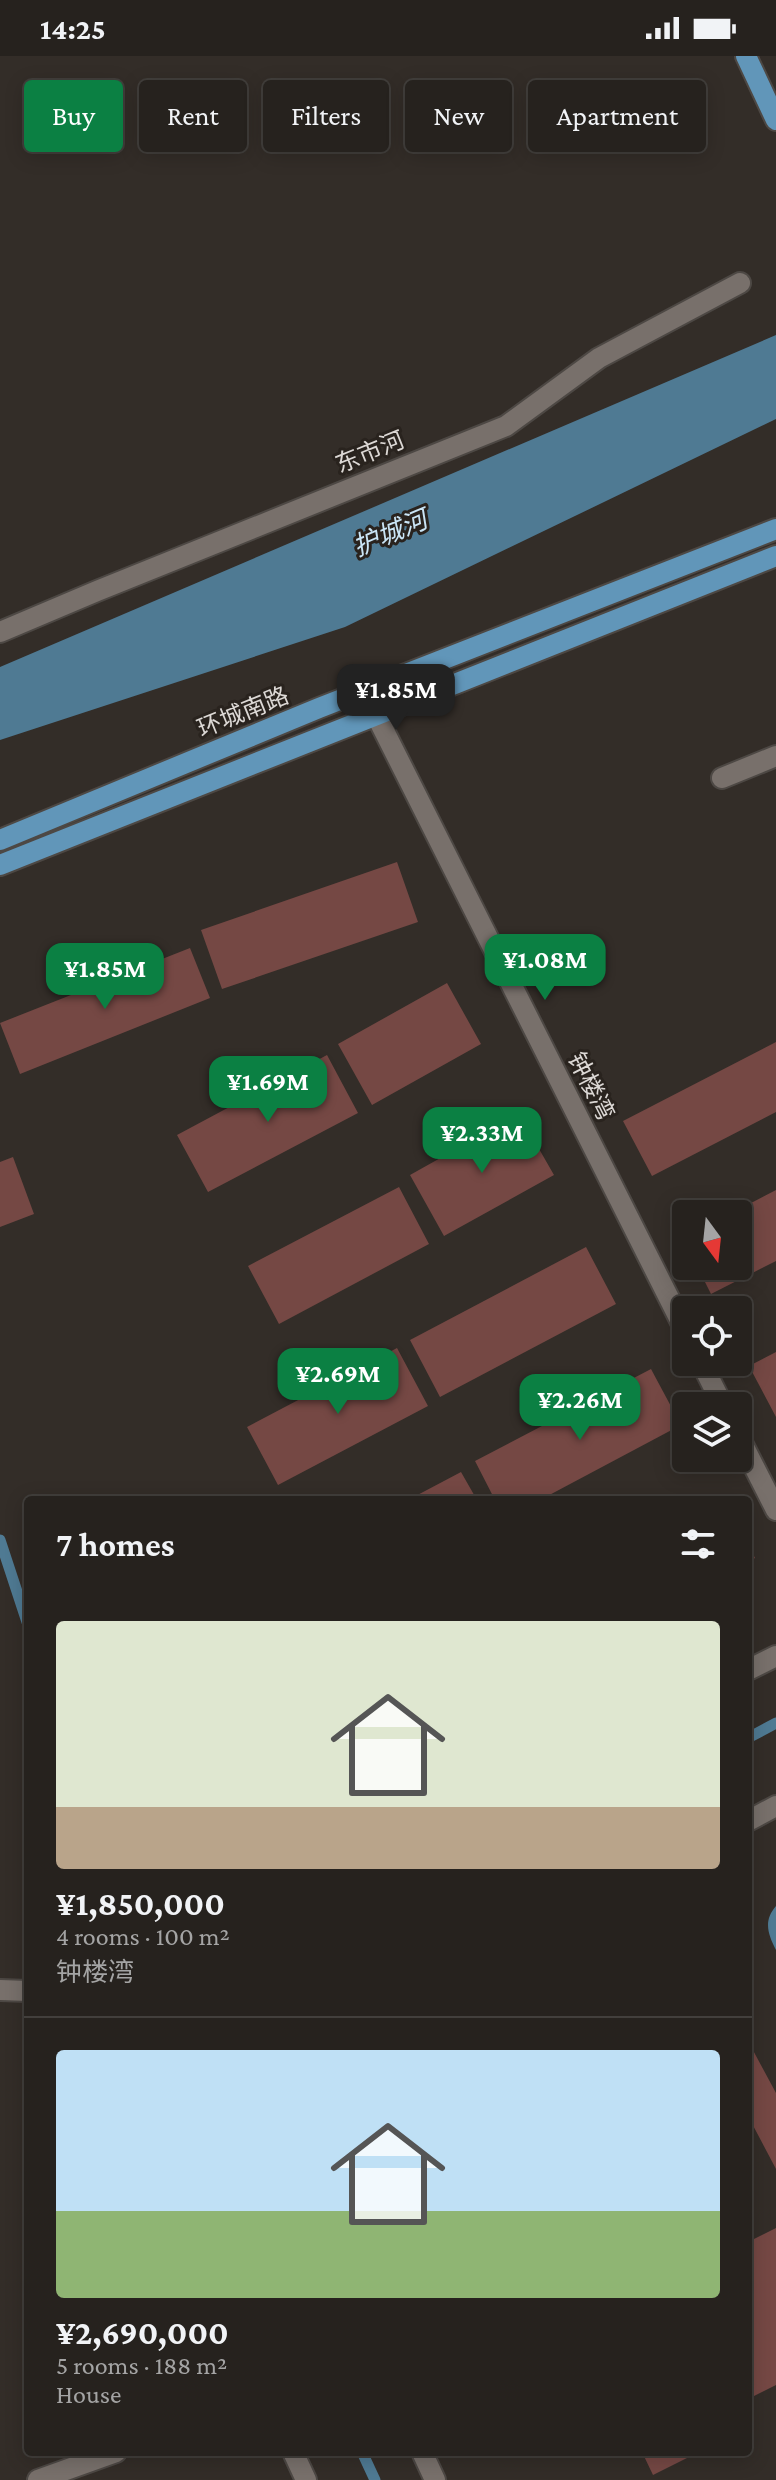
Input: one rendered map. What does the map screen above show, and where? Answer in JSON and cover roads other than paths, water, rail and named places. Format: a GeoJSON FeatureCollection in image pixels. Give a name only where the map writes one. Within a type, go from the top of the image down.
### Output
{"type":"FeatureCollection","features":[{"type":"Feature","properties":{"kind":"main road"},"geometry":{"type":"LineString","coordinates":[[746,56],[776,120]]}},
{"type":"Feature","properties":{"kind":"main road","name":"环城南路"},"geometry":{"type":"LineString","coordinates":[[0,840],[364,691],[776,529]]}},
{"type":"Feature","properties":{"kind":"main road"},"geometry":{"type":"LineString","coordinates":[[0,865],[776,556]]}},
{"type":"Feature","properties":{"kind":"street","name":"东市河"},"geometry":{"type":"LineString","coordinates":[[0,632],[506,426],[599,358],[740,283]]}},
{"type":"Feature","properties":{"kind":"street","name":"钟楼湾"},"geometry":{"type":"LineString","coordinates":[[364,691],[672,1304]]}},
{"type":"Feature","properties":{"kind":"street"},"geometry":{"type":"LineString","coordinates":[[722,778],[776,756]]}},
{"type":"Feature","properties":{"kind":"street"},"geometry":{"type":"LineString","coordinates":[[752,1463],[776,1510]]}},
{"type":"Feature","properties":{"kind":"street"},"geometry":{"type":"LineString","coordinates":[[752,1668],[776,1656]]}},
{"type":"Feature","properties":{"kind":"street"},"geometry":{"type":"LineString","coordinates":[[752,1819],[776,1806]]}},
{"type":"Feature","properties":{"kind":"street"},"geometry":{"type":"LineString","coordinates":[[0,1990],[24,1991]]}},
{"type":"Feature","properties":{"kind":"street"},"geometry":{"type":"LineString","coordinates":[[38,2480],[105,2456]]}},
{"type":"Feature","properties":{"kind":"street"},"geometry":{"type":"LineString","coordinates":[[295,2456],[306,2480]]}},
{"type":"Feature","properties":{"kind":"street"},"geometry":{"type":"LineString","coordinates":[[424,2456],[435,2480]]}},
{"type":"Feature","properties":{"kind":"water","name":"护城河"},"geometry":{"type":"Polygon","coordinates":[[[776,335],[776,419],[345,627],[0,740],[0,667],[776,335]]]}},
{"type":"Feature","properties":{"kind":"water"},"geometry":{"type":"Polygon","coordinates":[[[776,1906],[776,1950],[768,1928],[769,1917],[776,1906]]]}},
{"type":"Feature","properties":{"kind":"waterway"},"geometry":{"type":"LineString","coordinates":[[0,1540],[24,1613]]}},
{"type":"Feature","properties":{"kind":"waterway"},"geometry":{"type":"LineString","coordinates":[[752,1736],[776,1723]]}},
{"type":"Feature","properties":{"kind":"waterway"},"geometry":{"type":"LineString","coordinates":[[364,2456],[375,2480]]}}]}
